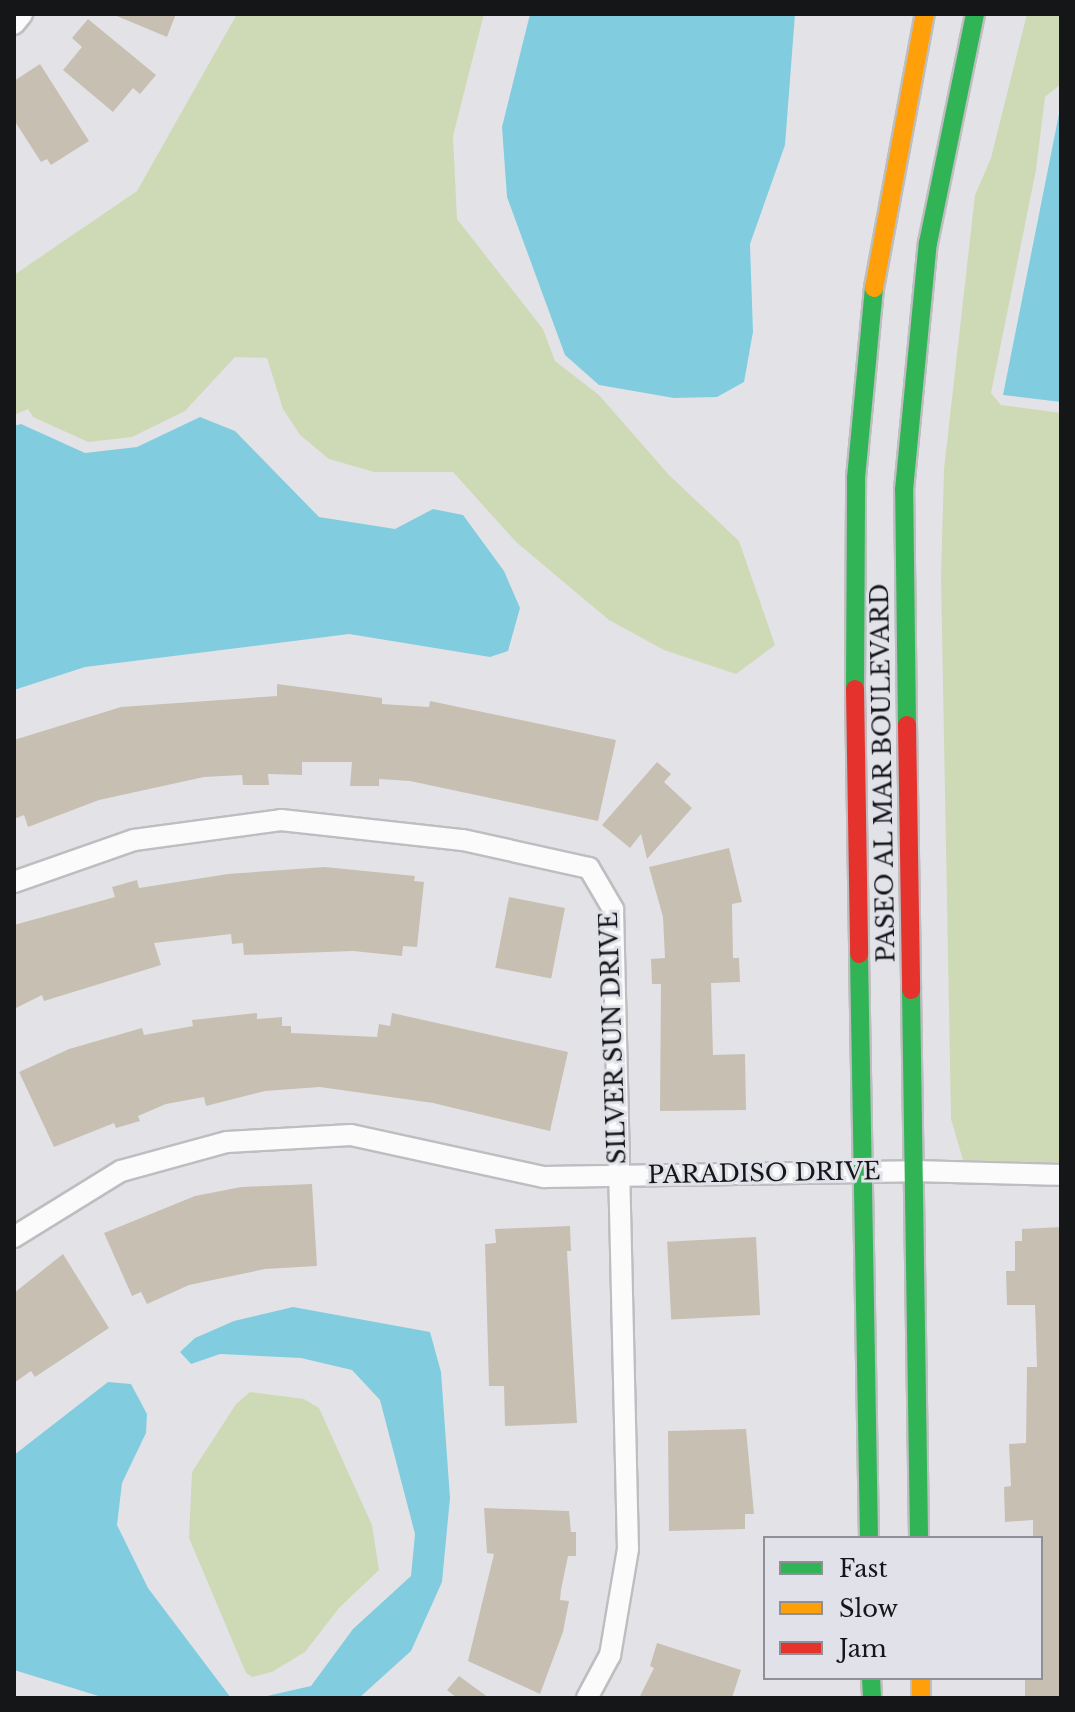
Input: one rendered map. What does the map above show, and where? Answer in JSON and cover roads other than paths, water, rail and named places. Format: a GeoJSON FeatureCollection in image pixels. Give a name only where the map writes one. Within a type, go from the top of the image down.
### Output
{"type":"FeatureCollection","features":[{"type":"Feature","properties":{"kind":"main road","name":"PASEO AL MAR BOULEVARD"},"geometry":{"type":"LineString","coordinates":[[869,1536],[853,582],[856,478],[866,343],[888,191],[925,14]]}},
{"type":"Feature","properties":{"kind":"main road","name":"PASEO AL MAR BOULEVARD"},"geometry":{"type":"LineString","coordinates":[[919,1536],[904,490],[928,243],[975,14]]}},
{"type":"Feature","properties":{"kind":"street"},"geometry":{"type":"LineString","coordinates":[[14,24],[22,14]]}},
{"type":"Feature","properties":{"kind":"street","name":"SILVER SUN DRIVE"},"geometry":{"type":"LineString","coordinates":[[14,882],[134,840],[281,820],[463,840],[589,868],[613,909],[628,1549],[610,1655],[587,1698]]}},
{"type":"Feature","properties":{"kind":"street","name":"PARADISO DRIVE"},"geometry":{"type":"LineString","coordinates":[[14,1237],[121,1171],[227,1142],[351,1135],[544,1177],[864,1171],[1061,1175]]}},
{"type":"Feature","properties":{"kind":"water"},"geometry":{"type":"Polygon","coordinates":[[[530,14],[795,14],[785,145],[750,244],[753,332],[744,382],[717,397],[674,398],[599,385],[565,355],[507,197],[502,127],[530,14]]]}},
{"type":"Feature","properties":{"kind":"water"},"geometry":{"type":"Polygon","coordinates":[[[1061,104],[1061,402],[1003,395],[1061,104]]]}},
{"type":"Feature","properties":{"kind":"water"},"geometry":{"type":"Polygon","coordinates":[[[200,417],[235,431],[319,517],[395,529],[433,509],[463,515],[504,571],[520,608],[508,651],[490,657],[349,634],[85,667],[14,690],[14,426],[21,424],[85,453],[137,447],[200,417]]]}},
{"type":"Feature","properties":{"kind":"water"},"geometry":{"type":"Polygon","coordinates":[[[293,1307],[430,1332],[441,1372],[450,1498],[442,1582],[411,1651],[359,1698],[258,1698],[311,1686],[353,1629],[411,1576],[415,1534],[380,1400],[352,1370],[301,1358],[220,1354],[191,1364],[180,1352],[195,1338],[234,1321],[293,1307]]]}},
{"type":"Feature","properties":{"kind":"water"},"geometry":{"type":"Polygon","coordinates":[[[108,1382],[131,1384],[147,1414],[146,1433],[122,1483],[117,1525],[148,1588],[231,1698],[105,1698],[14,1670],[14,1455],[108,1382]]]}}]}
